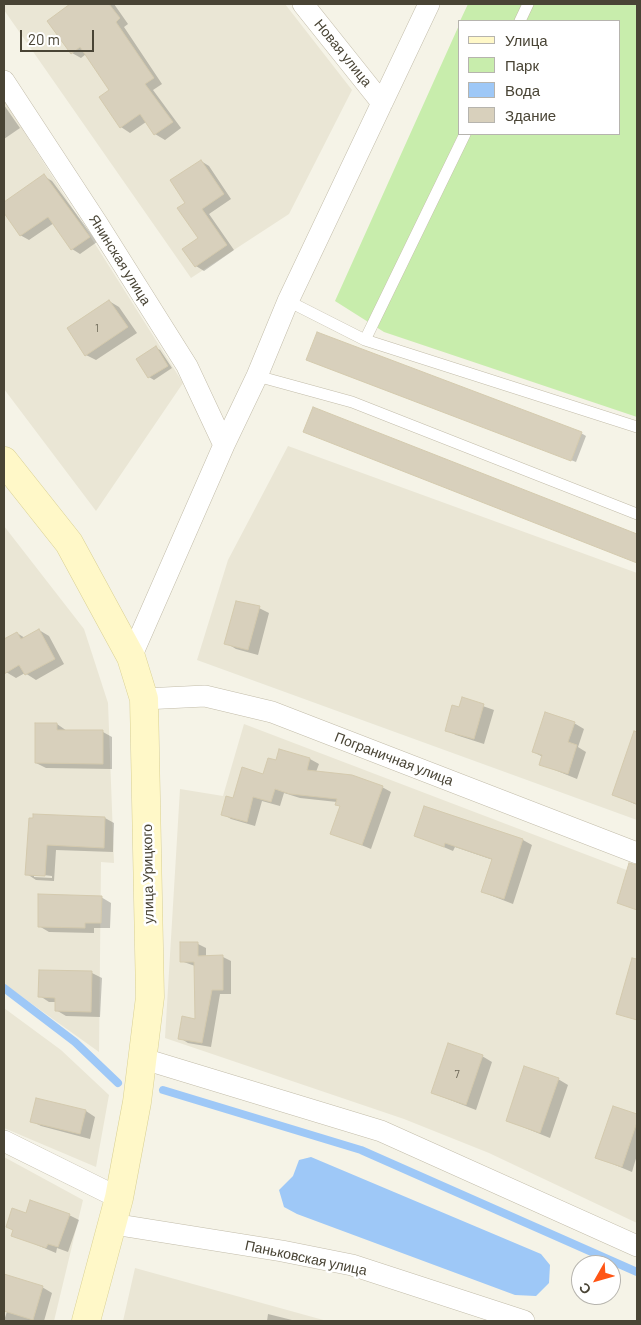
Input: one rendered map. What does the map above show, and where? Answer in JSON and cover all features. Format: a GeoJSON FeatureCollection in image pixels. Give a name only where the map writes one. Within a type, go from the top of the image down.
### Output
{"type":"FeatureCollection","features":[{"type":"Feature","properties":{"kind":"main road","name":"улица Урицкого"},"geometry":{"type":"LineString","coordinates":[[4,461],[69,543],[131,657],[144,699],[150,997],[144,1059],[119,1198],[86,1321]]}},
{"type":"Feature","properties":{"kind":"street","name":"Новая улица"},"geometry":{"type":"LineString","coordinates":[[303,4],[382,102]]}},
{"type":"Feature","properties":{"kind":"street"},"geometry":{"type":"LineString","coordinates":[[131,657],[257,376],[288,300],[429,4]]}},
{"type":"Feature","properties":{"kind":"street","name":"Янинская улица"},"geometry":{"type":"LineString","coordinates":[[4,81],[97,223],[187,366],[224,446]]}},
{"type":"Feature","properties":{"kind":"street","name":"Пограничная улица"},"geometry":{"type":"LineString","coordinates":[[144,699],[205,696],[272,712],[637,853]]}},
{"type":"Feature","properties":{"kind":"street"},"geometry":{"type":"LineString","coordinates":[[144,1059],[381,1131],[637,1246]]}},
{"type":"Feature","properties":{"kind":"street"},"geometry":{"type":"LineString","coordinates":[[4,1141],[119,1198]]}},
{"type":"Feature","properties":{"kind":"street","name":"Паньковская улица"},"geometry":{"type":"LineString","coordinates":[[113,1224],[282,1251],[352,1265],[524,1321]]}},
{"type":"Feature","properties":{"kind":"lane"},"geometry":{"type":"LineString","coordinates":[[520,20],[528,4]]}},
{"type":"Feature","properties":{"kind":"lane"},"geometry":{"type":"LineString","coordinates":[[365,340],[465,135]]}},
{"type":"Feature","properties":{"kind":"lane"},"geometry":{"type":"LineString","coordinates":[[288,300],[365,340],[637,427]]}},
{"type":"Feature","properties":{"kind":"lane"},"geometry":{"type":"LineString","coordinates":[[257,376],[352,402],[637,514]]}},
{"type":"Feature","properties":{"kind":"shaded area"},"geometry":{"type":"Polygon","coordinates":[[[4,4],[285,4],[352,90],[289,214],[191,278],[4,10],[4,4]]]}},
{"type":"Feature","properties":{"kind":"shaded area"},"geometry":{"type":"Polygon","coordinates":[[[4,100],[183,383],[96,511],[4,389],[4,100]]]}},
{"type":"Feature","properties":{"kind":"shaded area"},"geometry":{"type":"Polygon","coordinates":[[[288,446],[637,573],[637,820],[197,660],[228,560],[288,446]]]}},
{"type":"Feature","properties":{"kind":"shaded area"},"geometry":{"type":"Polygon","coordinates":[[[4,526],[84,629],[108,703],[114,863],[101,862],[99,1052],[4,984],[4,526]]]}},
{"type":"Feature","properties":{"kind":"shaded area"},"geometry":{"type":"Polygon","coordinates":[[[244,724],[637,874],[637,1223],[489,1153],[404,1119],[165,1038],[180,789],[223,796],[244,724]]]}},
{"type":"Feature","properties":{"kind":"shaded area"},"geometry":{"type":"Polygon","coordinates":[[[4,1008],[61,1050],[109,1095],[96,1167],[4,1128],[4,1008]]]}},
{"type":"Feature","properties":{"kind":"shaded area"},"geometry":{"type":"Polygon","coordinates":[[[4,1157],[83,1200],[54,1321],[4,1321],[4,1157]]]}},
{"type":"Feature","properties":{"kind":"shaded area"},"geometry":{"type":"Polygon","coordinates":[[[135,1268],[327,1321],[123,1321],[135,1268]]]}},
{"type":"Feature","properties":{"kind":"green space"},"geometry":{"type":"Polygon","coordinates":[[[468,4],[637,4],[637,417],[384,332],[335,301],[458,27],[458,135],[621,135],[621,20],[460,20],[468,4]]]}},
{"type":"Feature","properties":{"kind":"water"},"geometry":{"type":"Polygon","coordinates":[[[311,1157],[541,1254],[550,1265],[549,1283],[536,1296],[515,1295],[297,1214],[284,1207],[279,1190],[293,1176],[299,1160],[311,1157]]]}},
{"type":"Feature","properties":{"kind":"building"},"geometry":{"type":"Polygon","coordinates":[[[70,4],[109,4],[120,18],[116,22],[154,78],[145,84],[173,122],[154,135],[140,114],[120,128],[99,97],[109,90],[80,47],[71,54],[47,21],[70,4]]]}},
{"type":"Feature","properties":{"kind":"building"},"geometry":{"type":"Polygon","coordinates":[[[201,160],[224,194],[202,209],[227,245],[195,267],[182,249],[198,238],[177,208],[185,203],[170,180],[201,160]]]}},
{"type":"Feature","properties":{"kind":"building"},"geometry":{"type":"Polygon","coordinates":[[[44,174],[90,237],[71,250],[48,217],[20,236],[4,213],[4,202],[44,174]]]}},
{"type":"Feature","properties":{"kind":"building"},"geometry":{"type":"Polygon","coordinates":[[[109,300],[128,327],[85,356],[67,328],[109,300]]]}},
{"type":"Feature","properties":{"kind":"building"},"geometry":{"type":"Polygon","coordinates":[[[317,332],[582,432],[571,461],[306,360],[317,332]]]}},
{"type":"Feature","properties":{"kind":"building"},"geometry":{"type":"Polygon","coordinates":[[[156,346],[168,366],[148,378],[136,359],[156,346]]]}},
{"type":"Feature","properties":{"kind":"building"},"geometry":{"type":"Polygon","coordinates":[[[313,407],[637,534],[637,563],[303,432],[313,407]]]}},
{"type":"Feature","properties":{"kind":"building"},"geometry":{"type":"Polygon","coordinates":[[[236,601],[260,606],[248,650],[224,644],[236,601]]]}},
{"type":"Feature","properties":{"kind":"building"},"geometry":{"type":"Polygon","coordinates":[[[39,629],[55,659],[25,675],[19,665],[4,674],[4,639],[17,632],[21,639],[39,629]]]}},
{"type":"Feature","properties":{"kind":"building"},"geometry":{"type":"Polygon","coordinates":[[[462,697],[484,704],[474,739],[445,731],[452,705],[459,707],[462,697]]]}},
{"type":"Feature","properties":{"kind":"building"},"geometry":{"type":"Polygon","coordinates":[[[545,712],[575,722],[568,742],[577,745],[568,774],[539,765],[542,755],[532,752],[545,712]]]}},
{"type":"Feature","properties":{"kind":"building"},"geometry":{"type":"Polygon","coordinates":[[[35,723],[57,723],[57,730],[103,730],[103,764],[35,763],[35,723]]]}},
{"type":"Feature","properties":{"kind":"building"},"geometry":{"type":"Polygon","coordinates":[[[634,731],[637,732],[637,804],[612,795],[634,731]]]}},
{"type":"Feature","properties":{"kind":"building"},"geometry":{"type":"Polygon","coordinates":[[[279,749],[310,758],[307,770],[352,775],[383,786],[362,845],[330,834],[340,806],[335,805],[337,799],[290,794],[275,789],[271,802],[253,797],[247,822],[221,815],[226,796],[233,798],[242,767],[263,774],[268,758],[276,760],[279,749]]]}},
{"type":"Feature","properties":{"kind":"building"},"geometry":{"type":"Polygon","coordinates":[[[424,806],[523,839],[504,899],[481,892],[492,859],[445,843],[444,847],[414,836],[424,806]]]}},
{"type":"Feature","properties":{"kind":"building"},"geometry":{"type":"Polygon","coordinates":[[[33,814],[105,817],[104,848],[47,845],[45,876],[25,875],[29,818],[33,818],[33,814]]]}},
{"type":"Feature","properties":{"kind":"building"},"geometry":{"type":"Polygon","coordinates":[[[629,863],[637,865],[637,910],[617,903],[629,863]]]}},
{"type":"Feature","properties":{"kind":"building"},"geometry":{"type":"Polygon","coordinates":[[[38,894],[102,896],[101,923],[85,923],[85,928],[38,927],[38,894]]]}},
{"type":"Feature","properties":{"kind":"building"},"geometry":{"type":"Polygon","coordinates":[[[180,942],[198,942],[198,956],[223,955],[223,990],[212,990],[202,1043],[178,1039],[182,1016],[195,1019],[194,962],[180,962],[180,942]]]}},
{"type":"Feature","properties":{"kind":"building"},"geometry":{"type":"Polygon","coordinates":[[[632,958],[637,959],[637,1020],[616,1014],[632,958]]]}},
{"type":"Feature","properties":{"kind":"building"},"geometry":{"type":"Polygon","coordinates":[[[39,970],[92,971],[91,1012],[55,1011],[55,998],[38,997],[39,970]]]}},
{"type":"Feature","properties":{"kind":"building"},"geometry":{"type":"Polygon","coordinates":[[[448,1043],[483,1055],[466,1105],[431,1093],[448,1043]]]}},
{"type":"Feature","properties":{"kind":"building"},"geometry":{"type":"Polygon","coordinates":[[[524,1066],[559,1078],[540,1133],[506,1121],[524,1066]]]}},
{"type":"Feature","properties":{"kind":"building"},"geometry":{"type":"Polygon","coordinates":[[[36,1098],[86,1110],[80,1134],[30,1122],[36,1098]]]}},
{"type":"Feature","properties":{"kind":"building"},"geometry":{"type":"Polygon","coordinates":[[[613,1106],[637,1114],[637,1122],[622,1167],[595,1158],[613,1106]]]}},
{"type":"Feature","properties":{"kind":"building"},"geometry":{"type":"Polygon","coordinates":[[[30,1200],[70,1214],[58,1247],[48,1244],[46,1248],[11,1236],[13,1230],[6,1227],[12,1208],[26,1213],[30,1200]]]}},
{"type":"Feature","properties":{"kind":"building"},"geometry":{"type":"Polygon","coordinates":[[[4,1274],[43,1286],[33,1320],[4,1311],[4,1274]]]}},
{"type":"Feature","properties":{"kind":"waterway"},"geometry":{"type":"LineString","coordinates":[[4,988],[75,1042],[118,1083]]}},
{"type":"Feature","properties":{"kind":"waterway"},"geometry":{"type":"LineString","coordinates":[[163,1090],[361,1150],[637,1272]]}}]}
